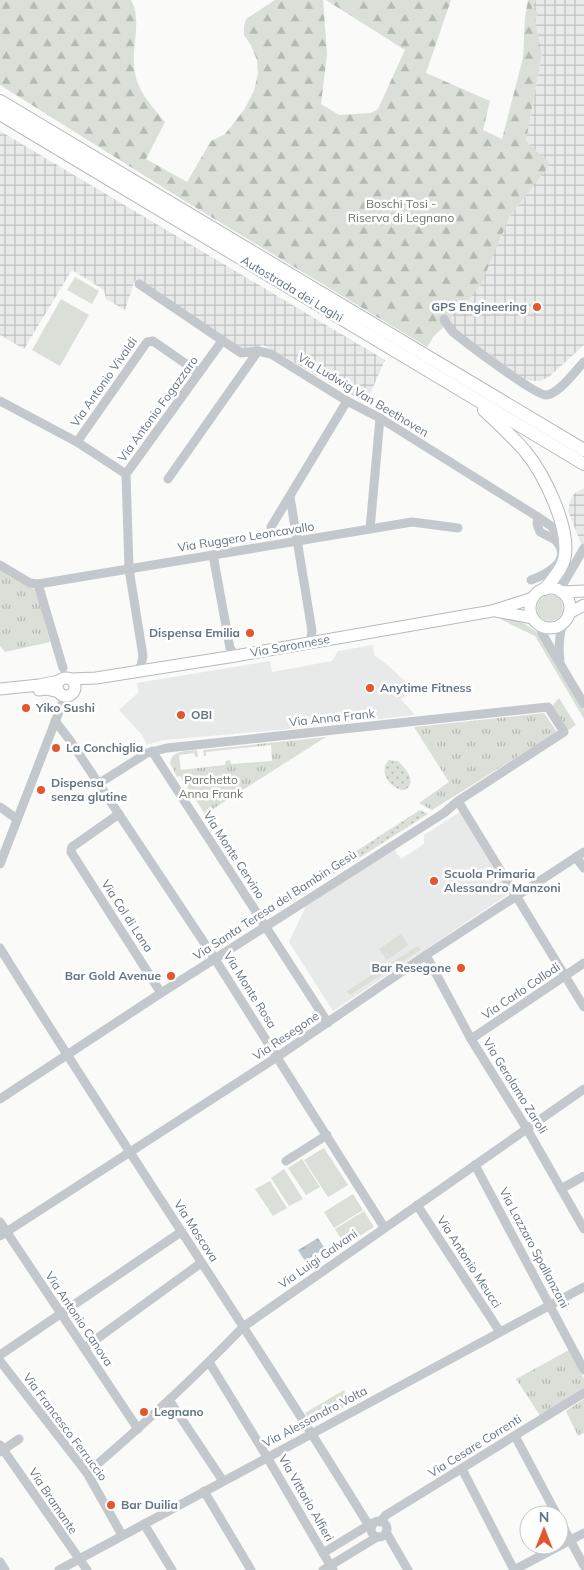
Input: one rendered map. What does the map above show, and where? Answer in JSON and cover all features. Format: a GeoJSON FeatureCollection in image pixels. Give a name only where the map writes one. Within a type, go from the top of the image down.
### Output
{"type":"FeatureCollection","features":[{"type":"Feature","properties":{"kind":"highway","name":"Autostrada dei Laghi"},"geometry":{"type":"LineString","coordinates":[[0,101],[584,450]]}},
{"type":"Feature","properties":{"kind":"highway","name":"Autostrada dei Laghi"},"geometry":{"type":"LineString","coordinates":[[0,114],[584,464]]}},
{"type":"Feature","properties":{"kind":"highway"},"geometry":{"type":"LineString","coordinates":[[468,394],[525,452],[538,469],[548,488],[562,524],[566,546],[564,561],[560,570],[545,589]]}},
{"type":"Feature","properties":{"kind":"main road","name":"Via Saronnese"},"geometry":{"type":"LineString","coordinates":[[0,694],[65,686],[88,680],[492,611],[533,598],[537,593],[545,589]]}},
{"type":"Feature","properties":{"kind":"main road"},"geometry":{"type":"LineString","coordinates":[[545,589],[560,592],[584,591]]}},
{"type":"Feature","properties":{"kind":"main road"},"geometry":{"type":"LineString","coordinates":[[560,592],[567,599],[569,613]]}},
{"type":"Feature","properties":{"kind":"main road"},"geometry":{"type":"LineString","coordinates":[[533,598],[530,606],[536,622]]}},
{"type":"Feature","properties":{"kind":"main road"},"geometry":{"type":"LineString","coordinates":[[563,623],[569,613],[584,605]]}},
{"type":"Feature","properties":{"kind":"main road","name":"Via Saronnese"},"geometry":{"type":"LineString","coordinates":[[492,611],[552,628],[563,623]]}},
{"type":"Feature","properties":{"kind":"main road","name":"Via Saronnese"},"geometry":{"type":"LineString","coordinates":[[0,689],[39,685],[65,686]]}},
{"type":"Feature","properties":{"kind":"street","name":"Via Ludwig Van Beethoven"},"geometry":{"type":"LineString","coordinates":[[139,284],[241,353],[258,351],[271,354],[347,401],[380,418],[538,517],[562,537],[566,546]]}},
{"type":"Feature","properties":{"kind":"street"},"geometry":{"type":"LineString","coordinates":[[444,319],[455,333],[525,385],[543,394],[558,390],[584,362]]}},
{"type":"Feature","properties":{"kind":"street","name":"Via Antonio Vivaldi"},"geometry":{"type":"LineString","coordinates":[[77,442],[147,342],[153,341],[199,373]]}},
{"type":"Feature","properties":{"kind":"street","name":"Via Antonio Fogazzaro"},"geometry":{"type":"LineString","coordinates":[[136,672],[141,666],[143,656],[129,568],[126,474],[222,341]]}},
{"type":"Feature","properties":{"kind":"street"},"geometry":{"type":"LineString","coordinates":[[168,479],[258,351]]}},
{"type":"Feature","properties":{"kind":"street"},"geometry":{"type":"LineString","coordinates":[[0,401],[77,442],[126,474]]}},
{"type":"Feature","properties":{"kind":"street"},"geometry":{"type":"LineString","coordinates":[[272,527],[347,401]]}},
{"type":"Feature","properties":{"kind":"street"},"geometry":{"type":"LineString","coordinates":[[370,529],[380,418]]}},
{"type":"Feature","properties":{"kind":"street"},"geometry":{"type":"LineString","coordinates":[[290,497],[312,631],[310,643]]}},
{"type":"Feature","properties":{"kind":"street"},"geometry":{"type":"LineString","coordinates":[[531,580],[555,568],[561,550],[558,543],[540,532],[538,517]]}},
{"type":"Feature","properties":{"kind":"street","name":"Via Ruggero Leoncavallo"},"geometry":{"type":"LineString","coordinates":[[38,584],[412,522],[458,528]]}},
{"type":"Feature","properties":{"kind":"street"},"geometry":{"type":"LineString","coordinates":[[560,592],[584,548]]}},
{"type":"Feature","properties":{"kind":"street"},"geometry":{"type":"LineString","coordinates":[[213,555],[230,648],[234,656]]}},
{"type":"Feature","properties":{"kind":"street"},"geometry":{"type":"LineString","coordinates":[[0,565],[30,583],[38,584],[65,686],[55,721],[0,864]]}},
{"type":"Feature","properties":{"kind":"street"},"geometry":{"type":"LineString","coordinates":[[536,622],[584,704]]}},
{"type":"Feature","properties":{"kind":"street"},"geometry":{"type":"LineString","coordinates":[[561,664],[558,647],[563,623]]}},
{"type":"Feature","properties":{"kind":"street","name":"Via Anna Frank"},"geometry":{"type":"LineString","coordinates":[[98,784],[142,755],[167,748],[548,707],[564,732]]}},
{"type":"Feature","properties":{"kind":"street","name":"Via Monte Rosa"},"geometry":{"type":"LineString","coordinates":[[55,721],[215,959],[384,1228]]}},
{"type":"Feature","properties":{"kind":"street","name":"Via Santa Teresa del Bambin Gesù"},"geometry":{"type":"LineString","coordinates":[[0,1098],[444,813],[458,801],[564,732]]}},
{"type":"Feature","properties":{"kind":"street","name":"Via Monte Cervino"},"geometry":{"type":"LineString","coordinates":[[152,751],[328,1022]]}},
{"type":"Feature","properties":{"kind":"street"},"geometry":{"type":"LineString","coordinates":[[458,801],[584,1007]]}},
{"type":"Feature","properties":{"kind":"street"},"geometry":{"type":"LineString","coordinates":[[0,807],[17,819]]}},
{"type":"Feature","properties":{"kind":"street","name":"Via Col di Lana"},"geometry":{"type":"LineString","coordinates":[[118,814],[72,847],[71,852],[161,993]]}},
{"type":"Feature","properties":{"kind":"street"},"geometry":{"type":"LineString","coordinates":[[580,854],[584,868]]}},
{"type":"Feature","properties":{"kind":"street","name":"Via Resegone"},"geometry":{"type":"LineString","coordinates":[[3,1234],[277,1057],[426,955],[580,854]]}},
{"type":"Feature","properties":{"kind":"street","name":"Via Moscova"},"geometry":{"type":"LineString","coordinates":[[0,948],[66,1055],[201,1263],[374,1524]]}},
{"type":"Feature","properties":{"kind":"street","name":"Via Gerolamo Zaroli"},"geometry":{"type":"LineString","coordinates":[[426,955],[471,1039],[527,1129],[584,1229]]}},
{"type":"Feature","properties":{"kind":"street","name":"Via Carlo Collodi"},"geometry":{"type":"LineString","coordinates":[[471,1039],[584,963]]}},
{"type":"Feature","properties":{"kind":"street","name":"Via Luigi Galvani"},"geometry":{"type":"LineString","coordinates":[[87,1473],[169,1400],[243,1327],[584,1089]]}},
{"type":"Feature","properties":{"kind":"street"},"geometry":{"type":"LineString","coordinates":[[286,1161],[327,1135]]}},
{"type":"Feature","properties":{"kind":"street","name":"Via Lazzaro Spallanzani"},"geometry":{"type":"LineString","coordinates":[[475,1165],[584,1370]]}},
{"type":"Feature","properties":{"kind":"street"},"geometry":{"type":"LineString","coordinates":[[561,1188],[584,1176]]}},
{"type":"Feature","properties":{"kind":"street","name":"Via Antonio Meucci"},"geometry":{"type":"LineString","coordinates":[[417,1205],[500,1332]]}},
{"type":"Feature","properties":{"kind":"street","name":"Via Antonio Canova"},"geometry":{"type":"LineString","coordinates":[[0,1222],[3,1234],[61,1314],[138,1429]]}},
{"type":"Feature","properties":{"kind":"street"},"geometry":{"type":"LineString","coordinates":[[0,1355],[182,1232]]}},
{"type":"Feature","properties":{"kind":"street"},"geometry":{"type":"LineString","coordinates":[[84,1348],[201,1263]]}},
{"type":"Feature","properties":{"kind":"street","name":"Via Alessandro Volta"},"geometry":{"type":"LineString","coordinates":[[59,1570],[584,1287]]}},
{"type":"Feature","properties":{"kind":"street","name":"Via Francesco Ferruccio"},"geometry":{"type":"LineString","coordinates":[[0,1361],[87,1473],[122,1535]]}},
{"type":"Feature","properties":{"kind":"street","name":"Via Vittorio Alfieri"},"geometry":{"type":"LineString","coordinates":[[209,1362],[268,1457],[323,1553],[329,1569]]}},
{"type":"Feature","properties":{"kind":"street","name":"Via Cesare Correnti"},"geometry":{"type":"LineString","coordinates":[[323,1553],[374,1524],[584,1393]]}},
{"type":"Feature","properties":{"kind":"street"},"geometry":{"type":"LineString","coordinates":[[169,1400],[223,1481]]}},
{"type":"Feature","properties":{"kind":"street"},"geometry":{"type":"LineString","coordinates":[[514,1436],[552,1505]]}},
{"type":"Feature","properties":{"kind":"street"},"geometry":{"type":"LineString","coordinates":[[1,1449],[20,1439]]}},
{"type":"Feature","properties":{"kind":"street","name":"Via Bramante"},"geometry":{"type":"LineString","coordinates":[[1,1449],[87,1570]]}},
{"type":"Feature","properties":{"kind":"street"},"geometry":{"type":"LineString","coordinates":[[462,1469],[514,1570],[584,1533]]}},
{"type":"Feature","properties":{"kind":"street"},"geometry":{"type":"LineString","coordinates":[[204,1491],[251,1570]]}},
{"type":"Feature","properties":{"kind":"street"},"geometry":{"type":"LineString","coordinates":[[144,1524],[172,1570]]}},
{"type":"Feature","properties":{"kind":"street"},"geometry":{"type":"LineString","coordinates":[[377,1537],[372,1533],[374,1524],[386,1525],[386,1532],[408,1570]]}},
{"type":"Feature","properties":{"kind":"street"},"geometry":{"type":"LineString","coordinates":[[329,1569],[377,1537],[384,1536],[386,1532]]}},
{"type":"Feature","properties":{"kind":"street"},"geometry":{"type":"LineString","coordinates":[[570,1540],[584,1566]]}},
{"type":"Feature","properties":{"kind":"street"},"geometry":{"type":"LineString","coordinates":[[0,1562],[5,1570]]}},
{"type":"Feature","properties":{"kind":"shaded area"},"geometry":{"type":"Polygon","coordinates":[[[536,0],[584,0],[584,345],[549,377],[540,381],[531,381],[524,379],[454,329],[450,321],[452,315],[468,300],[499,242],[510,216],[523,199],[526,141],[542,53],[532,7],[536,0]]]}},
{"type":"Feature","properties":{"kind":"shaded area"},"geometry":{"type":"Polygon","coordinates":[[[0,131],[385,360],[366,403],[263,345],[244,351],[137,279],[125,310],[106,299],[104,290],[72,270],[24,349],[0,335],[0,131]]]}},
{"type":"Feature","properties":{"kind":"shaded area"},"geometry":{"type":"Polygon","coordinates":[[[584,488],[584,551],[568,511],[571,498],[575,493],[584,488]]]}},
{"type":"Feature","properties":{"kind":"shaded area"},"geometry":{"type":"Polygon","coordinates":[[[373,645],[374,655],[390,667],[415,691],[401,699],[415,715],[281,730],[163,740],[147,745],[142,735],[119,710],[139,692],[137,683],[270,661],[272,672],[332,661],[338,651],[373,645]]]}},
{"type":"Feature","properties":{"kind":"shaded area"},"geometry":{"type":"Polygon","coordinates":[[[460,812],[507,890],[507,895],[333,1011],[289,942],[306,906],[394,849],[401,859],[424,844],[424,835],[460,812]]]}},
{"type":"Feature","properties":{"kind":"green space","name":"Boschi Tosi - Riserva di Legnano"},"geometry":{"type":"Polygon","coordinates":[[[0,0],[131,0],[136,17],[135,73],[139,87],[165,122],[146,159],[187,182],[211,141],[225,134],[244,110],[254,91],[258,73],[257,60],[251,45],[244,35],[244,27],[246,19],[275,0],[323,0],[327,54],[321,104],[339,115],[371,113],[378,109],[405,50],[326,0],[451,0],[426,73],[490,101],[483,130],[502,139],[523,58],[525,17],[528,0],[536,0],[532,7],[538,13],[535,21],[542,53],[526,141],[550,164],[510,216],[481,284],[452,315],[450,321],[434,336],[427,347],[188,203],[0,85],[0,0]]]}},
{"type":"Feature","properties":{"kind":"green space"},"geometry":{"type":"Polygon","coordinates":[[[75,277],[99,291],[92,304],[67,290],[75,277]]]}},
{"type":"Feature","properties":{"kind":"green space"},"geometry":{"type":"Polygon","coordinates":[[[61,299],[89,315],[60,366],[32,350],[61,299]]]}},
{"type":"Feature","properties":{"kind":"green space"},"geometry":{"type":"Polygon","coordinates":[[[0,570],[36,590],[50,642],[5,652],[0,646],[0,570]]]}},
{"type":"Feature","properties":{"kind":"green space"},"geometry":{"type":"Polygon","coordinates":[[[550,595],[559,599],[563,608],[559,617],[550,621],[541,617],[537,608],[541,599],[550,595]]]}},
{"type":"Feature","properties":{"kind":"green space"},"geometry":{"type":"Polygon","coordinates":[[[508,616],[538,633],[584,710],[584,719],[535,636],[500,619],[508,616]]]}},
{"type":"Feature","properties":{"kind":"green space"},"geometry":{"type":"Polygon","coordinates":[[[559,698],[576,725],[567,731],[552,706],[559,698]]]}},
{"type":"Feature","properties":{"kind":"green space"},"geometry":{"type":"Polygon","coordinates":[[[544,713],[557,732],[432,810],[419,803],[449,782],[414,727],[544,713]]]}},
{"type":"Feature","properties":{"kind":"green space","name":"Parchetto Anna Frank"},"geometry":{"type":"Polygon","coordinates":[[[326,737],[205,814],[180,776],[177,777],[170,763],[177,753],[197,750],[198,757],[195,757],[194,753],[179,755],[181,770],[225,765],[226,761],[230,760],[231,764],[272,761],[271,745],[206,752],[206,756],[204,756],[203,750],[326,737]]]}},
{"type":"Feature","properties":{"kind":"green space"},"geometry":{"type":"Polygon","coordinates":[[[389,760],[398,761],[409,775],[409,787],[405,790],[395,787],[387,780],[384,770],[389,760]]]}},
{"type":"Feature","properties":{"kind":"green space"},"geometry":{"type":"Polygon","coordinates":[[[420,810],[428,814],[334,874],[330,868],[420,810]]]}},
{"type":"Feature","properties":{"kind":"green space"},"geometry":{"type":"Polygon","coordinates":[[[325,872],[328,878],[282,908],[280,901],[325,872]]]}},
{"type":"Feature","properties":{"kind":"green space"},"geometry":{"type":"Polygon","coordinates":[[[401,934],[408,945],[387,960],[379,949],[401,934]]]}},
{"type":"Feature","properties":{"kind":"green space"},"geometry":{"type":"Polygon","coordinates":[[[418,946],[420,950],[350,995],[347,991],[418,946]]]}},
{"type":"Feature","properties":{"kind":"green space"},"geometry":{"type":"Polygon","coordinates":[[[324,1148],[348,1185],[328,1197],[304,1160],[324,1148]]]}},
{"type":"Feature","properties":{"kind":"green space"},"geometry":{"type":"Polygon","coordinates":[[[302,1159],[320,1187],[306,1195],[288,1168],[302,1159]]]}},
{"type":"Feature","properties":{"kind":"green space"},"geometry":{"type":"Polygon","coordinates":[[[284,1169],[303,1199],[289,1206],[271,1178],[284,1169]]]}},
{"type":"Feature","properties":{"kind":"green space"},"geometry":{"type":"Polygon","coordinates":[[[270,1181],[287,1208],[273,1216],[255,1189],[270,1181]]]}},
{"type":"Feature","properties":{"kind":"green space"},"geometry":{"type":"Polygon","coordinates":[[[353,1194],[363,1210],[334,1228],[324,1212],[353,1194]]]}},
{"type":"Feature","properties":{"kind":"green space"},"geometry":{"type":"Polygon","coordinates":[[[364,1211],[374,1227],[345,1245],[335,1229],[364,1211]]]}},
{"type":"Feature","properties":{"kind":"green space"},"geometry":{"type":"Polygon","coordinates":[[[569,1350],[584,1379],[584,1391],[541,1417],[516,1379],[569,1350]]]}},
{"type":"Feature","properties":{"kind":"green space"},"geometry":{"type":"Polygon","coordinates":[[[344,1390],[351,1403],[315,1423],[311,1423],[305,1413],[344,1390]]]}},
{"type":"Feature","properties":{"kind":"green space"},"geometry":{"type":"Polygon","coordinates":[[[584,1399],[584,1433],[578,1436],[566,1411],[584,1399]]]}},
{"type":"Feature","properties":{"kind":"water"},"geometry":{"type":"Polygon","coordinates":[[[318,1238],[325,1249],[305,1261],[298,1250],[318,1238]]]}},
{"type":"Feature","properties":{"kind":"place","name":"GPS Engineering"},"geometry":{"type":"Point","coordinates":[537,307]}},
{"type":"Feature","properties":{"kind":"place","name":"Dispensa Emilia"},"geometry":{"type":"Point","coordinates":[250,633]}},
{"type":"Feature","properties":{"kind":"place","name":"Anytime Fitness"},"geometry":{"type":"Point","coordinates":[370,688]}},
{"type":"Feature","properties":{"kind":"place","name":"Yiko Sushi"},"geometry":{"type":"Point","coordinates":[26,708]}},
{"type":"Feature","properties":{"kind":"place","name":"OBI"},"geometry":{"type":"Point","coordinates":[181,715]}},
{"type":"Feature","properties":{"kind":"place","name":"La Conchiglia"},"geometry":{"type":"Point","coordinates":[56,748]}},
{"type":"Feature","properties":{"kind":"place","name":"Dispensa senza glutine"},"geometry":{"type":"Point","coordinates":[41,790]}},
{"type":"Feature","properties":{"kind":"place","name":"Scuola Primaria Alessandro Manzoni"},"geometry":{"type":"Point","coordinates":[434,881]}},
{"type":"Feature","properties":{"kind":"place","name":"Bar Resegone"},"geometry":{"type":"Point","coordinates":[461,968]}},
{"type":"Feature","properties":{"kind":"place","name":"Bar Gold Avenue"},"geometry":{"type":"Point","coordinates":[171,976]}},
{"type":"Feature","properties":{"kind":"place","name":"Legnano"},"geometry":{"type":"Point","coordinates":[144,1412]}},
{"type":"Feature","properties":{"kind":"place","name":"Bar Duilia"},"geometry":{"type":"Point","coordinates":[111,1505]}}]}
